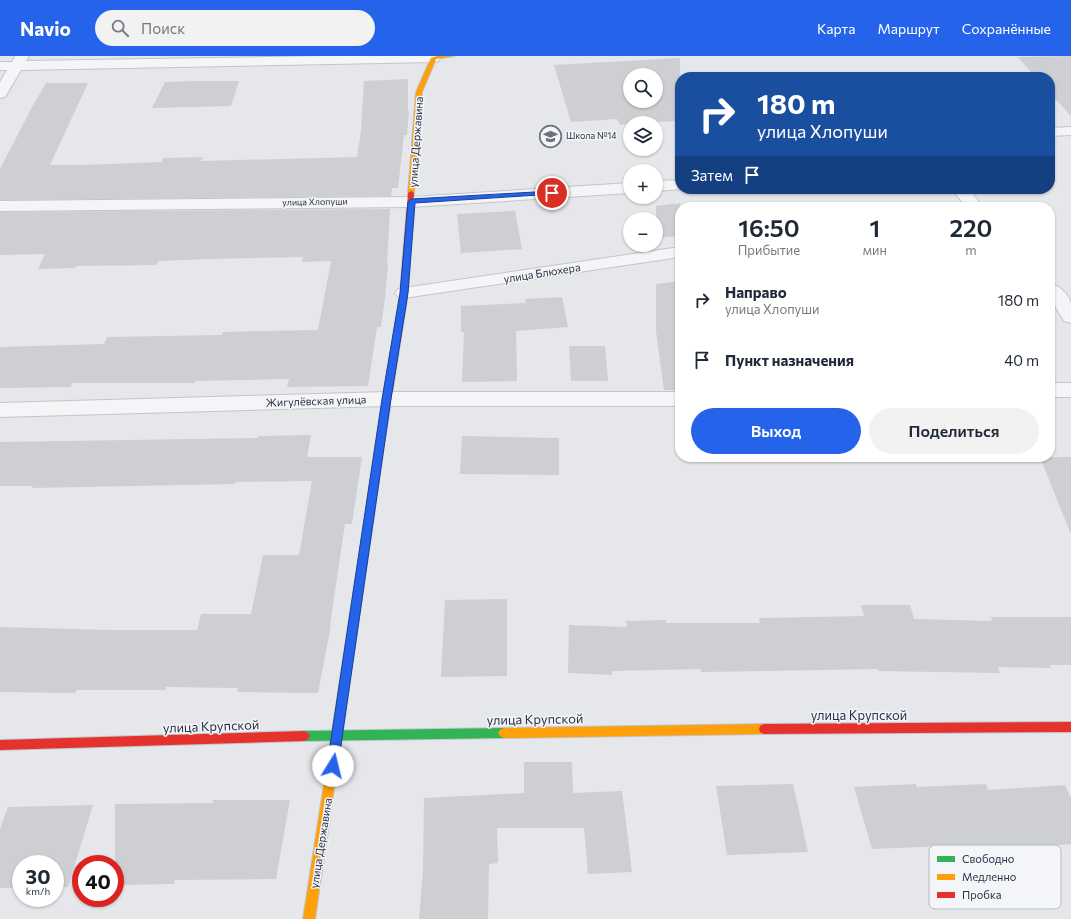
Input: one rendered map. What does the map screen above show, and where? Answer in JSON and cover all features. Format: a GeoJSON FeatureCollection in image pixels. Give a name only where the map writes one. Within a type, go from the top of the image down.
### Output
{"type":"FeatureCollection","features":[{"type":"Feature","properties":{"kind":"street"},"geometry":{"type":"LineString","coordinates":[[0,66],[19,61],[451,56]]}},
{"type":"Feature","properties":{"kind":"street","name":"улица Державина"},"geometry":{"type":"LineString","coordinates":[[309,919],[404,293],[419,92],[434,57]]}},
{"type":"Feature","properties":{"kind":"street"},"geometry":{"type":"LineString","coordinates":[[0,94],[19,61]]}},
{"type":"Feature","properties":{"kind":"street"},"geometry":{"type":"LineString","coordinates":[[1055,132],[1071,131]]}},
{"type":"Feature","properties":{"kind":"street"},"geometry":{"type":"LineString","coordinates":[[663,186],[675,185]]}},
{"type":"Feature","properties":{"kind":"street","name":"улица Хлопуши"},"geometry":{"type":"LineString","coordinates":[[0,206],[411,202],[623,188]]}},
{"type":"Feature","properties":{"kind":"street"},"geometry":{"type":"LineString","coordinates":[[964,194],[971,202]]}},
{"type":"Feature","properties":{"kind":"street","name":"улица Блюхера"},"geometry":{"type":"LineString","coordinates":[[404,293],[675,253]]}},
{"type":"Feature","properties":{"kind":"street"},"geometry":{"type":"LineString","coordinates":[[1060,293],[1071,317]]}},
{"type":"Feature","properties":{"kind":"street"},"geometry":{"type":"LineString","coordinates":[[1055,390],[1071,390]]}},
{"type":"Feature","properties":{"kind":"street","name":"Жигулёвская улица"},"geometry":{"type":"LineString","coordinates":[[0,410],[387,399],[675,399]]}},
{"type":"Feature","properties":{"kind":"street","name":"улица Крупской"},"geometry":{"type":"LineString","coordinates":[[0,745],[338,735],[821,728],[1071,727]]}},
{"type":"Feature","properties":{"kind":"building"},"geometry":{"type":"Polygon","coordinates":[[[1071,56],[1071,116],[1055,98],[1055,72],[1031,72],[1018,57],[1071,56]]]}},
{"type":"Feature","properties":{"kind":"building"},"geometry":{"type":"Polygon","coordinates":[[[680,58],[680,72],[675,72],[675,121],[663,122],[663,116],[623,116],[623,125],[620,125],[617,119],[571,122],[554,65],[680,58]]]}},
{"type":"Feature","properties":{"kind":"building"},"geometry":{"type":"Polygon","coordinates":[[[408,79],[409,111],[407,135],[404,135],[398,188],[392,188],[391,196],[0,200],[0,169],[46,83],[88,83],[50,165],[82,165],[162,162],[163,158],[203,157],[201,161],[357,157],[361,131],[364,81],[408,79]]]}},
{"type":"Feature","properties":{"kind":"building"},"geometry":{"type":"Polygon","coordinates":[[[239,81],[231,106],[152,108],[165,82],[239,81]]]}},
{"type":"Feature","properties":{"kind":"building"},"geometry":{"type":"Polygon","coordinates":[[[675,204],[675,236],[663,237],[663,212],[656,212],[656,206],[675,204]]]}},
{"type":"Feature","properties":{"kind":"building"},"geometry":{"type":"Polygon","coordinates":[[[390,209],[385,298],[381,327],[377,327],[368,386],[287,387],[289,379],[195,381],[195,383],[72,383],[71,387],[0,388],[0,347],[104,344],[107,337],[222,335],[223,332],[318,330],[331,261],[302,262],[303,257],[209,259],[158,261],[157,265],[76,266],[75,268],[38,269],[45,254],[0,255],[0,212],[390,209]]]}},
{"type":"Feature","properties":{"kind":"building"},"geometry":{"type":"Polygon","coordinates":[[[515,211],[522,249],[461,253],[457,214],[515,211]]]}},
{"type":"Feature","properties":{"kind":"building"},"geometry":{"type":"Polygon","coordinates":[[[675,282],[675,390],[664,390],[656,331],[656,284],[675,282]]]}},
{"type":"Feature","properties":{"kind":"building"},"geometry":{"type":"Polygon","coordinates":[[[562,297],[568,327],[516,331],[517,381],[462,382],[464,332],[461,332],[461,306],[526,303],[525,299],[562,297]]]}},
{"type":"Feature","properties":{"kind":"building"},"geometry":{"type":"Polygon","coordinates":[[[569,346],[605,346],[608,381],[571,381],[569,346]]]}},
{"type":"Feature","properties":{"kind":"building"},"geometry":{"type":"Polygon","coordinates":[[[311,435],[307,457],[362,457],[352,524],[345,524],[331,625],[318,693],[237,692],[238,688],[166,687],[166,690],[77,690],[75,693],[0,692],[0,627],[108,630],[197,630],[201,614],[251,614],[263,555],[299,555],[312,481],[32,488],[33,486],[0,486],[0,442],[258,438],[258,436],[311,435]]]}},
{"type":"Feature","properties":{"kind":"building"},"geometry":{"type":"Polygon","coordinates":[[[462,436],[559,438],[559,475],[460,474],[462,436]]]}},
{"type":"Feature","properties":{"kind":"building"},"geometry":{"type":"Polygon","coordinates":[[[1055,457],[1071,457],[1070,532],[1042,462],[1055,462],[1055,457]]]}},
{"type":"Feature","properties":{"kind":"building"},"geometry":{"type":"Polygon","coordinates":[[[507,599],[507,676],[441,677],[445,600],[507,599]]]}},
{"type":"Feature","properties":{"kind":"building"},"geometry":{"type":"Polygon","coordinates":[[[861,605],[910,605],[914,619],[992,621],[991,617],[1071,617],[1071,665],[1050,665],[1051,668],[998,667],[1000,673],[878,671],[878,669],[701,672],[701,669],[612,671],[612,675],[568,673],[569,625],[627,627],[626,621],[666,620],[666,623],[760,623],[759,618],[864,616],[861,605]]]}},
{"type":"Feature","properties":{"kind":"building"},"geometry":{"type":"Polygon","coordinates":[[[524,762],[572,762],[573,793],[622,791],[632,872],[588,874],[584,828],[497,828],[498,863],[489,864],[488,919],[419,919],[423,871],[424,798],[524,793],[524,762]]]}},
{"type":"Feature","properties":{"kind":"building"},"geometry":{"type":"Polygon","coordinates":[[[793,784],[808,852],[727,855],[716,786],[793,784]]]}},
{"type":"Feature","properties":{"kind":"building"},"geometry":{"type":"Polygon","coordinates":[[[916,784],[917,787],[986,784],[988,790],[1065,785],[1071,798],[1071,844],[929,845],[929,847],[872,849],[854,787],[916,784]]]}},
{"type":"Feature","properties":{"kind":"building"},"geometry":{"type":"Polygon","coordinates":[[[213,800],[290,800],[276,879],[175,880],[174,884],[124,885],[124,855],[115,855],[115,804],[213,803],[213,800]]]}},
{"type":"Feature","properties":{"kind":"building"},"geometry":{"type":"Polygon","coordinates":[[[93,805],[78,855],[72,855],[72,874],[68,887],[64,887],[64,855],[12,855],[12,888],[0,888],[0,829],[8,807],[93,805]]]}},
{"type":"Feature","properties":{"kind":"traffic: fast"},"geometry":{"type":"LineString","coordinates":[[344,687],[381,439]]}},
{"type":"Feature","properties":{"kind":"traffic: fast"},"geometry":{"type":"LineString","coordinates":[[304,736],[504,733]]}},
{"type":"Feature","properties":{"kind":"traffic: slow"},"geometry":{"type":"LineString","coordinates":[[411,193],[419,92],[434,58],[451,56]]}},
{"type":"Feature","properties":{"kind":"traffic: slow"},"geometry":{"type":"LineString","coordinates":[[309,919],[344,687]]}},
{"type":"Feature","properties":{"kind":"traffic: slow"},"geometry":{"type":"LineString","coordinates":[[504,733],[764,729]]}},
{"type":"Feature","properties":{"kind":"traffic: jam"},"geometry":{"type":"LineString","coordinates":[[381,439],[404,293],[411,193]]}},
{"type":"Feature","properties":{"kind":"traffic: jam"},"geometry":{"type":"LineString","coordinates":[[764,729],[1071,727]]}},
{"type":"Feature","properties":{"kind":"traffic: jam"},"geometry":{"type":"LineString","coordinates":[[0,745],[304,736]]}},
{"type":"Feature","properties":{"kind":"place","name":"Школа №14"},"geometry":{"type":"Point","coordinates":[551,136]}},
{"type":"Feature","properties":{"kind":"route"},"geometry":{"type":"LineString","coordinates":[[333,766],[404,293],[411,202],[552,193]]}}]}
